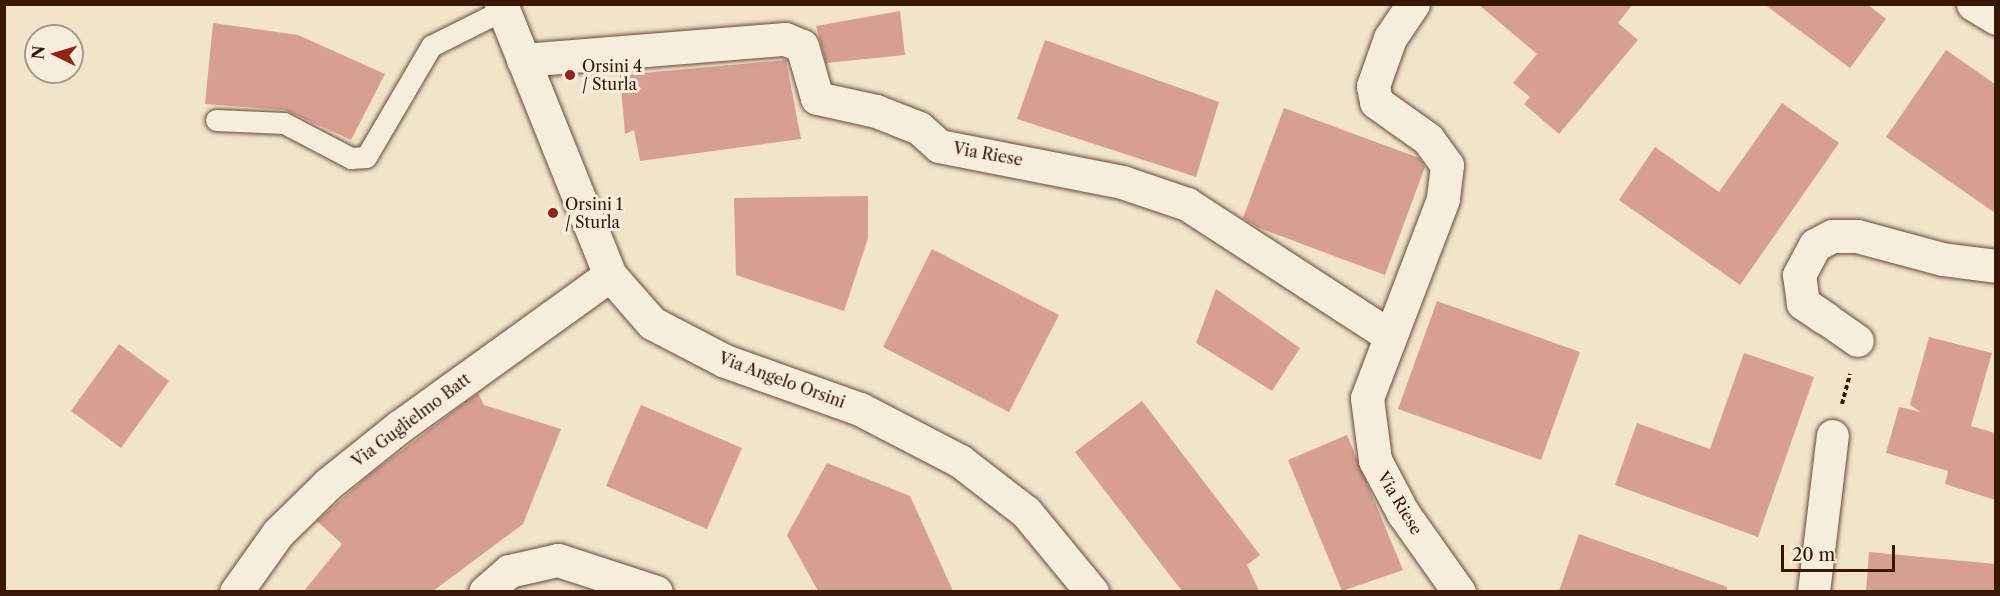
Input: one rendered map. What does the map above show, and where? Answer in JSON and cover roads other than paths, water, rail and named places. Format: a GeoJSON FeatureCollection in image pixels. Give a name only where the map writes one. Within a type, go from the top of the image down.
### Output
{"type":"FeatureCollection","features":[{"type":"Feature","properties":{"kind":"street","name":"Via Riese"},"geometry":{"type":"LineString","coordinates":[[1413,4],[1390,38],[1373,86],[1376,102],[1428,139],[1447,165],[1443,199],[1389,335],[1367,398],[1375,460],[1403,513],[1459,591]]}},
{"type":"Feature","properties":{"kind":"street"},"geometry":{"type":"LineString","coordinates":[[1973,4],[1995,18]]}},
{"type":"Feature","properties":{"kind":"street","name":"Via Angelo Orsini"},"geometry":{"type":"LineString","coordinates":[[502,7],[610,275],[652,323],[725,361],[860,408],[960,461],[1026,512],[1092,591]]}},
{"type":"Feature","properties":{"kind":"street","name":"Via Riese"},"geometry":{"type":"LineString","coordinates":[[523,60],[785,39],[802,46],[817,98],[897,119],[919,128],[939,146],[1111,179],[1187,204],[1389,335]]}},
{"type":"Feature","properties":{"kind":"street"},"geometry":{"type":"LineString","coordinates":[[1858,341],[1803,303],[1799,275],[1815,245],[1832,236],[1857,236],[1942,260],[1995,266]]}},
{"type":"Feature","properties":{"kind":"street","name":"Via Guglielmo Batt"},"geometry":{"type":"LineString","coordinates":[[236,591],[278,533],[329,483],[399,427],[610,275]]}},
{"type":"Feature","properties":{"kind":"street"},"geometry":{"type":"LineString","coordinates":[[1814,591],[1833,436]]}},
{"type":"Feature","properties":{"kind":"street"},"geometry":{"type":"LineString","coordinates":[[485,591],[509,571],[558,560],[656,591]]}},
{"type":"Feature","properties":{"kind":"lane","name":"Via Angelo Orsini"},"geometry":{"type":"LineString","coordinates":[[216,120],[284,123],[351,158],[366,157],[431,46],[502,7]]}},
{"type":"Feature","properties":{"kind":"place","name":"Orsini 4 / Sturla"},"geometry":{"type":"Point","coordinates":[570,75]}},
{"type":"Feature","properties":{"kind":"place","name":"Orsini 1 / Sturla"},"geometry":{"type":"Point","coordinates":[553,213]}}]}
